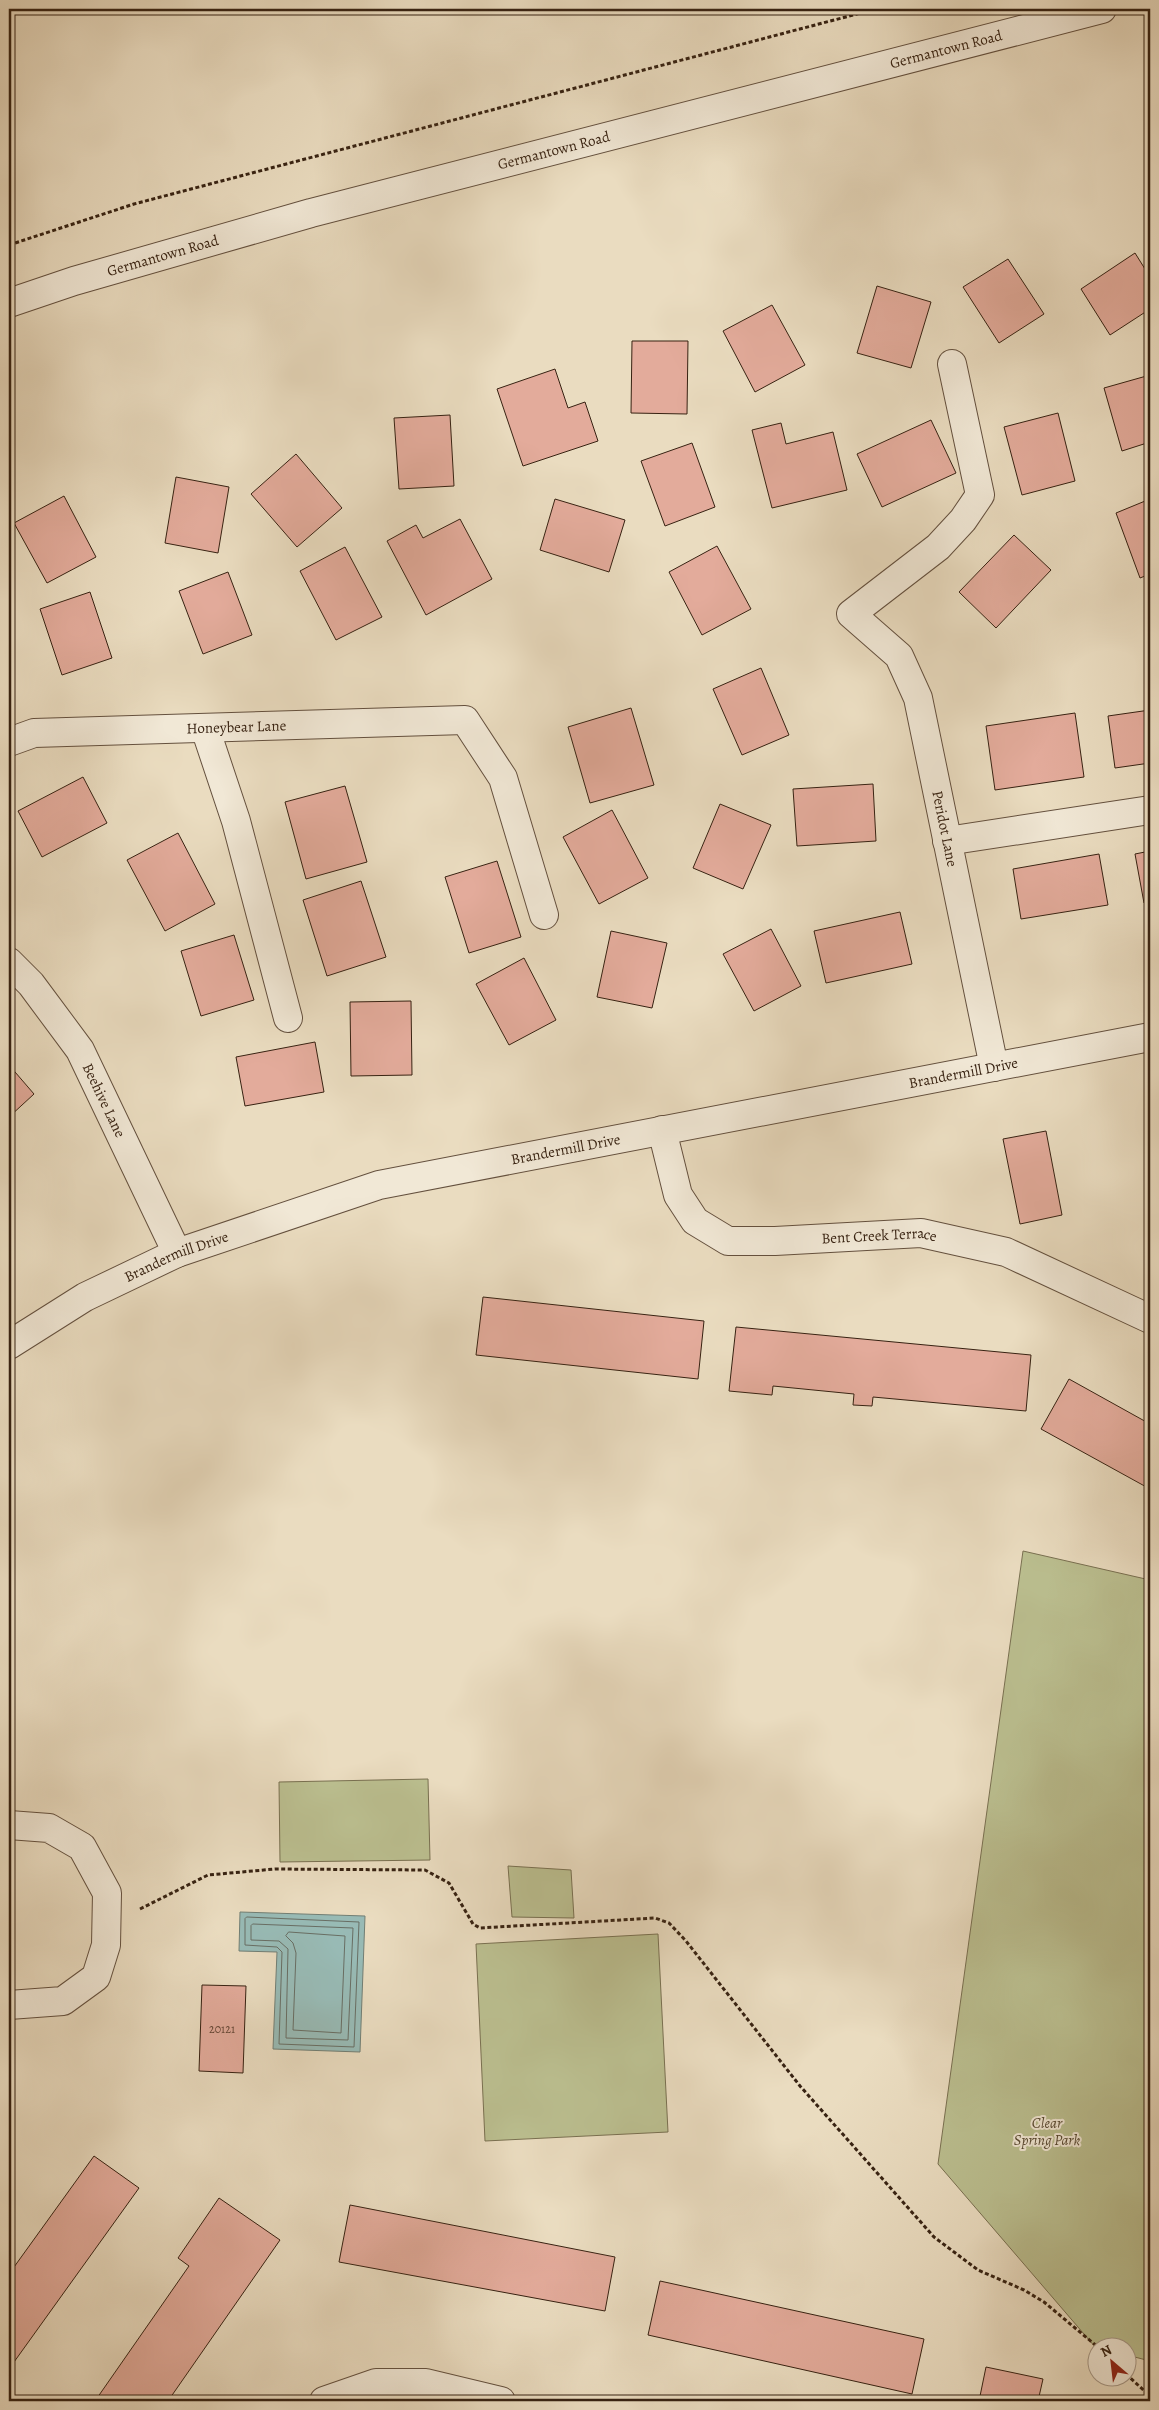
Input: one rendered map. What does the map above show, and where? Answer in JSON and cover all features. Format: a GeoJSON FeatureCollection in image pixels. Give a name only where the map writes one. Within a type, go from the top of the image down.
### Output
{"type":"FeatureCollection","features":[{"type":"Feature","properties":{"kind":"street","name":"Germantown Road"},"geometry":{"type":"LineString","coordinates":[[9,303],[74,281],[312,213],[1102,9]]}},
{"type":"Feature","properties":{"kind":"street","name":"Peridot Lane"},"geometry":{"type":"LineString","coordinates":[[952,364],[980,495],[963,520],[938,547],[851,614],[899,656],[918,698],[994,1067]]}},
{"type":"Feature","properties":{"kind":"street","name":"Honeybear Lane"},"geometry":{"type":"LineString","coordinates":[[9,742],[34,733],[465,720],[503,778],[544,915]]}},
{"type":"Feature","properties":{"kind":"street"},"geometry":{"type":"LineString","coordinates":[[205,728],[236,821],[288,1018]]}},
{"type":"Feature","properties":{"kind":"street"},"geometry":{"type":"LineString","coordinates":[[947,841],[1150,810]]}},
{"type":"Feature","properties":{"kind":"street","name":"Beehive Lane"},"geometry":{"type":"LineString","coordinates":[[9,962],[31,984],[80,1050],[177,1254]]}},
{"type":"Feature","properties":{"kind":"street","name":"Brandermill Drive"},"geometry":{"type":"LineString","coordinates":[[9,1345],[85,1297],[177,1254],[379,1185],[1150,1037]]}},
{"type":"Feature","properties":{"kind":"street","name":"Bent Creek Terrace"},"geometry":{"type":"LineString","coordinates":[[662,1130],[678,1195],[695,1221],[728,1241],[775,1242],[921,1233],[1006,1252],[1150,1319]]}},
{"type":"Feature","properties":{"kind":"street"},"geometry":{"type":"LineString","coordinates":[[9,1825],[48,1828],[82,1847],[108,1893],[106,1945],[96,1977],[63,2001],[9,2005]]}},
{"type":"Feature","properties":{"kind":"street"},"geometry":{"type":"LineString","coordinates":[[324,2401],[376,2383],[426,2383],[501,2401]]}},
{"type":"Feature","properties":{"kind":"path"},"geometry":{"type":"LineString","coordinates":[[9,246],[134,204],[876,9]]}},
{"type":"Feature","properties":{"kind":"path"},"geometry":{"type":"LineString","coordinates":[[106,1920],[126,1916],[208,1875],[275,1869],[390,1868],[425,1870],[449,1883],[473,1924],[480,1928],[655,1918],[669,1924],[686,1941],[800,2086],[934,2237],[978,2270],[1024,2290],[1044,2302],[1087,2338]]}},
{"type":"Feature","properties":{"kind":"path"},"geometry":{"type":"LineString","coordinates":[[1136,2383],[1150,2396]]}},
{"type":"Feature","properties":{"kind":"green space","name":"Clear Spring Park"},"geometry":{"type":"Polygon","coordinates":[[[1023,1551],[1150,1580],[1150,2361],[1136,2357],[1136,2338],[1087,2338],[938,2164],[1023,1551]]]}},
{"type":"Feature","properties":{"kind":"green space"},"geometry":{"type":"Polygon","coordinates":[[[428,1779],[430,1860],[280,1862],[279,1782],[428,1779]]]}},
{"type":"Feature","properties":{"kind":"green space"},"geometry":{"type":"Polygon","coordinates":[[[508,1866],[571,1870],[574,1918],[512,1917],[508,1866]]]}},
{"type":"Feature","properties":{"kind":"green space"},"geometry":{"type":"Polygon","coordinates":[[[658,1934],[668,2132],[485,2141],[476,1944],[658,1934]]]}},
{"type":"Feature","properties":{"kind":"water"},"geometry":{"type":"Polygon","coordinates":[[[240,1912],[365,1916],[360,2052],[273,2049],[277,1952],[239,1951],[240,1912]]]}},
{"type":"Feature","properties":{"kind":"building"},"geometry":{"type":"Polygon","coordinates":[[[1135,253],[1150,277],[1150,309],[1110,335],[1081,289],[1135,253]]]}},
{"type":"Feature","properties":{"kind":"building"},"geometry":{"type":"Polygon","coordinates":[[[1008,259],[1044,314],[999,343],[963,287],[1008,259]]]}},
{"type":"Feature","properties":{"kind":"building"},"geometry":{"type":"Polygon","coordinates":[[[877,286],[931,302],[911,368],[857,353],[877,286]]]}},
{"type":"Feature","properties":{"kind":"building"},"geometry":{"type":"Polygon","coordinates":[[[772,305],[805,365],[755,392],[723,331],[772,305]]]}},
{"type":"Feature","properties":{"kind":"building"},"geometry":{"type":"Polygon","coordinates":[[[632,341],[688,341],[687,414],[631,413],[632,341]]]}},
{"type":"Feature","properties":{"kind":"building"},"geometry":{"type":"Polygon","coordinates":[[[555,369],[568,408],[585,402],[598,441],[523,466],[497,389],[555,369]]]}},
{"type":"Feature","properties":{"kind":"building"},"geometry":{"type":"Polygon","coordinates":[[[1150,375],[1150,442],[1122,451],[1104,388],[1150,375]]]}},
{"type":"Feature","properties":{"kind":"building"},"geometry":{"type":"Polygon","coordinates":[[[1058,413],[1075,481],[1022,495],[1004,427],[1058,413]]]}},
{"type":"Feature","properties":{"kind":"building"},"geometry":{"type":"Polygon","coordinates":[[[450,415],[454,486],[399,489],[394,418],[450,415]]]}},
{"type":"Feature","properties":{"kind":"building"},"geometry":{"type":"Polygon","coordinates":[[[931,420],[956,473],[882,507],[857,454],[931,420]]]}},
{"type":"Feature","properties":{"kind":"building"},"geometry":{"type":"Polygon","coordinates":[[[781,423],[786,444],[833,432],[847,490],[772,508],[752,430],[781,423]]]}},
{"type":"Feature","properties":{"kind":"building"},"geometry":{"type":"Polygon","coordinates":[[[692,443],[715,507],[665,526],[641,461],[692,443]]]}},
{"type":"Feature","properties":{"kind":"building"},"geometry":{"type":"Polygon","coordinates":[[[296,454],[342,508],[297,547],[251,494],[296,454]]]}},
{"type":"Feature","properties":{"kind":"building"},"geometry":{"type":"Polygon","coordinates":[[[176,477],[229,487],[218,553],[165,543],[176,477]]]}},
{"type":"Feature","properties":{"kind":"building"},"geometry":{"type":"Polygon","coordinates":[[[64,496],[96,557],[47,583],[14,523],[64,496]]]}},
{"type":"Feature","properties":{"kind":"building"},"geometry":{"type":"Polygon","coordinates":[[[555,499],[625,520],[609,572],[540,550],[555,499]]]}},
{"type":"Feature","properties":{"kind":"building"},"geometry":{"type":"Polygon","coordinates":[[[1150,499],[1150,574],[1140,578],[1116,513],[1150,499]]]}},
{"type":"Feature","properties":{"kind":"building"},"geometry":{"type":"Polygon","coordinates":[[[460,519],[492,579],[426,615],[387,541],[416,525],[423,538],[460,519]]]}},
{"type":"Feature","properties":{"kind":"building"},"geometry":{"type":"Polygon","coordinates":[[[1014,535],[1051,570],[996,628],[959,592],[1014,535]]]}},
{"type":"Feature","properties":{"kind":"building"},"geometry":{"type":"Polygon","coordinates":[[[717,546],[751,609],[702,635],[669,572],[717,546]]]}},
{"type":"Feature","properties":{"kind":"building"},"geometry":{"type":"Polygon","coordinates":[[[345,547],[382,617],[336,640],[300,571],[345,547]]]}},
{"type":"Feature","properties":{"kind":"building"},"geometry":{"type":"Polygon","coordinates":[[[228,572],[252,635],[203,654],[179,591],[228,572]]]}},
{"type":"Feature","properties":{"kind":"building"},"geometry":{"type":"Polygon","coordinates":[[[90,592],[112,658],[62,675],[40,609],[90,592]]]}},
{"type":"Feature","properties":{"kind":"building"},"geometry":{"type":"Polygon","coordinates":[[[761,668],[789,735],[742,755],[713,689],[761,668]]]}},
{"type":"Feature","properties":{"kind":"building"},"geometry":{"type":"Polygon","coordinates":[[[631,708],[654,785],[590,803],[568,727],[631,708]]]}},
{"type":"Feature","properties":{"kind":"building"},"geometry":{"type":"Polygon","coordinates":[[[1150,710],[1150,763],[1115,768],[1108,716],[1150,710]]]}},
{"type":"Feature","properties":{"kind":"building"},"geometry":{"type":"Polygon","coordinates":[[[1075,713],[1084,777],[995,790],[986,726],[1075,713]]]}},
{"type":"Feature","properties":{"kind":"building"},"geometry":{"type":"Polygon","coordinates":[[[83,777],[107,823],[42,857],[18,811],[83,777]]]}},
{"type":"Feature","properties":{"kind":"building"},"geometry":{"type":"Polygon","coordinates":[[[873,784],[876,841],[797,846],[793,789],[873,784]]]}},
{"type":"Feature","properties":{"kind":"building"},"geometry":{"type":"Polygon","coordinates":[[[345,786],[367,862],[306,879],[285,802],[345,786]]]}},
{"type":"Feature","properties":{"kind":"building"},"geometry":{"type":"Polygon","coordinates":[[[720,804],[771,825],[743,889],[693,868],[720,804]]]}},
{"type":"Feature","properties":{"kind":"building"},"geometry":{"type":"Polygon","coordinates":[[[612,810],[648,878],[599,904],[563,837],[612,810]]]}},
{"type":"Feature","properties":{"kind":"building"},"geometry":{"type":"Polygon","coordinates":[[[178,833],[215,904],[165,931],[127,860],[178,833]]]}},
{"type":"Feature","properties":{"kind":"building"},"geometry":{"type":"Polygon","coordinates":[[[1150,851],[1150,902],[1144,903],[1135,854],[1150,851]]]}},
{"type":"Feature","properties":{"kind":"building"},"geometry":{"type":"Polygon","coordinates":[[[1099,854],[1108,905],[1021,919],[1013,869],[1099,854]]]}},
{"type":"Feature","properties":{"kind":"building"},"geometry":{"type":"Polygon","coordinates":[[[497,861],[521,937],[469,953],[445,877],[497,861]]]}},
{"type":"Feature","properties":{"kind":"building"},"geometry":{"type":"Polygon","coordinates":[[[361,881],[386,957],[327,976],[303,900],[361,881]]]}},
{"type":"Feature","properties":{"kind":"building"},"geometry":{"type":"Polygon","coordinates":[[[900,912],[912,964],[826,983],[814,931],[900,912]]]}},
{"type":"Feature","properties":{"kind":"building"},"geometry":{"type":"Polygon","coordinates":[[[771,929],[801,986],[754,1011],[723,954],[771,929]]]}},
{"type":"Feature","properties":{"kind":"building"},"geometry":{"type":"Polygon","coordinates":[[[611,931],[667,943],[652,1008],[597,997],[611,931]]]}},
{"type":"Feature","properties":{"kind":"building"},"geometry":{"type":"Polygon","coordinates":[[[234,935],[254,1000],[201,1016],[181,951],[234,935]]]}},
{"type":"Feature","properties":{"kind":"building"},"geometry":{"type":"Polygon","coordinates":[[[524,958],[556,1020],[509,1045],[476,984],[524,958]]]}},
{"type":"Feature","properties":{"kind":"building"},"geometry":{"type":"Polygon","coordinates":[[[411,1001],[412,1075],[351,1076],[350,1002],[411,1001]]]}},
{"type":"Feature","properties":{"kind":"building"},"geometry":{"type":"Polygon","coordinates":[[[315,1042],[324,1092],[245,1106],[236,1057],[315,1042]]]}},
{"type":"Feature","properties":{"kind":"building"},"geometry":{"type":"Polygon","coordinates":[[[9,1065],[34,1094],[9,1117],[9,1065]]]}},
{"type":"Feature","properties":{"kind":"building"},"geometry":{"type":"Polygon","coordinates":[[[1046,1131],[1062,1215],[1020,1224],[1003,1139],[1046,1131]]]}},
{"type":"Feature","properties":{"kind":"building"},"geometry":{"type":"Polygon","coordinates":[[[483,1297],[704,1321],[698,1379],[476,1355],[483,1297]]]}},
{"type":"Feature","properties":{"kind":"building"},"geometry":{"type":"Polygon","coordinates":[[[736,1327],[1031,1355],[1026,1411],[873,1397],[872,1406],[853,1405],[854,1394],[773,1386],[772,1395],[729,1391],[736,1327]]]}},
{"type":"Feature","properties":{"kind":"building"},"geometry":{"type":"Polygon","coordinates":[[[1069,1379],[1150,1424],[1150,1489],[1041,1429],[1069,1379]]]}},
{"type":"Feature","properties":{"kind":"building"},"geometry":{"type":"Polygon","coordinates":[[[202,1985],[246,1986],[243,2073],[199,2071],[202,1985]]]}},
{"type":"Feature","properties":{"kind":"building"},"geometry":{"type":"Polygon","coordinates":[[[94,2156],[139,2188],[9,2369],[9,2274],[94,2156]]]}},
{"type":"Feature","properties":{"kind":"building"},"geometry":{"type":"Polygon","coordinates":[[[219,2198],[280,2240],[168,2401],[95,2401],[189,2266],[178,2258],[219,2198]]]}},
{"type":"Feature","properties":{"kind":"building"},"geometry":{"type":"Polygon","coordinates":[[[350,2205],[615,2257],[605,2311],[339,2262],[350,2205]]]}},
{"type":"Feature","properties":{"kind":"building"},"geometry":{"type":"Polygon","coordinates":[[[660,2281],[924,2339],[912,2394],[648,2335],[660,2281]]]}},
{"type":"Feature","properties":{"kind":"building"},"geometry":{"type":"Polygon","coordinates":[[[986,2367],[1043,2379],[1038,2401],[979,2401],[986,2367]]]}}]}
